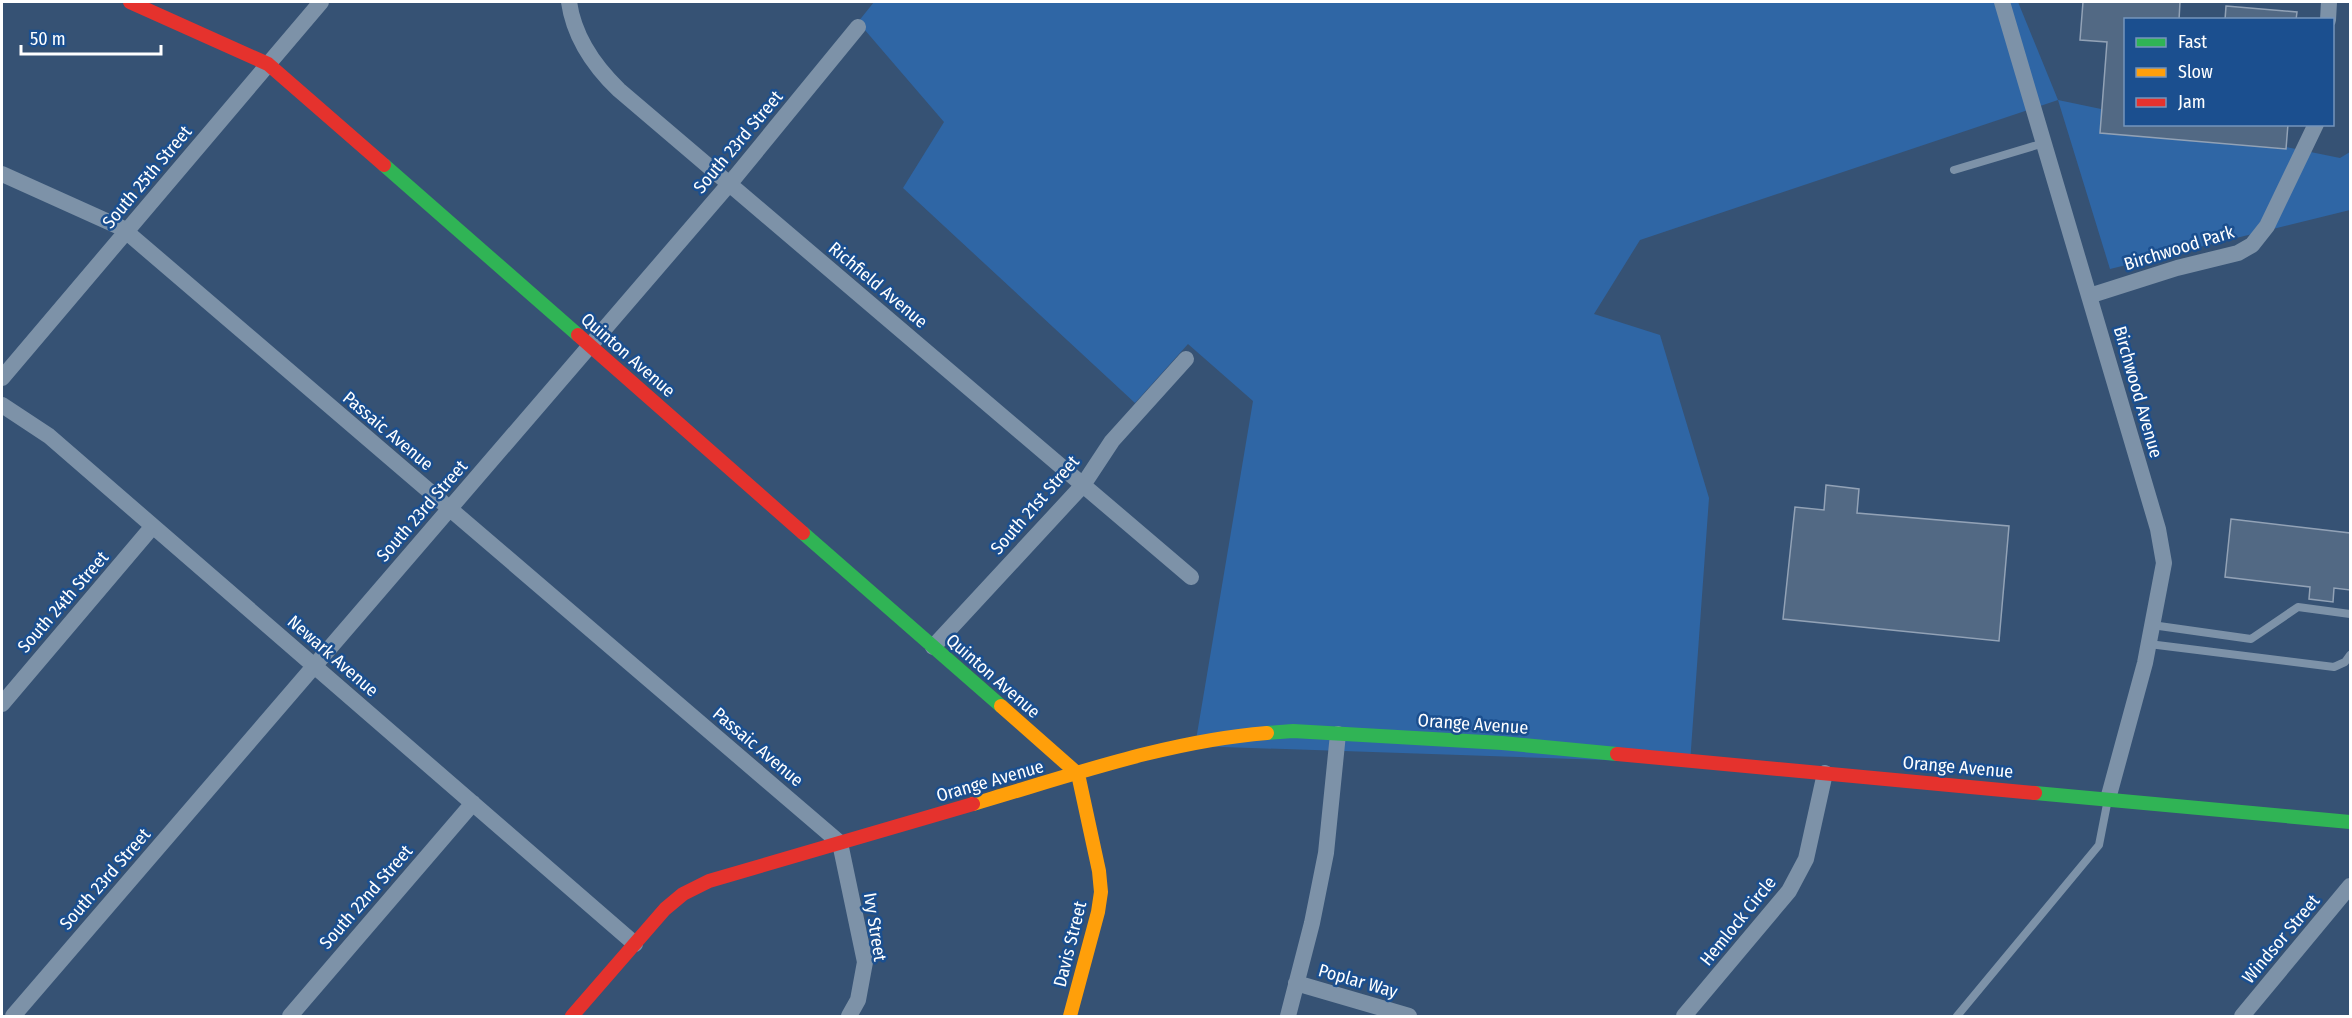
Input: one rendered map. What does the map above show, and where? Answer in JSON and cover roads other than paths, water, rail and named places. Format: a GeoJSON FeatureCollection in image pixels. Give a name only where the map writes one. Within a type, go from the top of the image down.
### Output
{"type":"FeatureCollection","features":[{"type":"Feature","properties":{"kind":"street","name":"Quinton Avenue"},"geometry":{"type":"LineString","coordinates":[[130,2],[268,64],[1078,774]]}},
{"type":"Feature","properties":{"kind":"street","name":"South 25th Street"},"geometry":{"type":"LineString","coordinates":[[2,378],[321,2]]}},
{"type":"Feature","properties":{"kind":"street","name":"Richfield Avenue"},"geometry":{"type":"LineString","coordinates":[[569,2],[581,40],[608,80],[1191,577]]}},
{"type":"Feature","properties":{"kind":"street","name":"Birchwood Avenue"},"geometry":{"type":"LineString","coordinates":[[2002,2],[2158,529],[2164,563],[2149,644],[2108,799]]}},
{"type":"Feature","properties":{"kind":"street"},"geometry":{"type":"LineString","coordinates":[[2328,18],[2329,2]]}},
{"type":"Feature","properties":{"kind":"street","name":"South 23rd Street"},"geometry":{"type":"LineString","coordinates":[[13,1017],[590,346],[858,27]]}},
{"type":"Feature","properties":{"kind":"street","name":"Birchwood Park"},"geometry":{"type":"LineString","coordinates":[[2089,296],[2177,268],[2238,253],[2252,245],[2267,226],[2315,126]]}},
{"type":"Feature","properties":{"kind":"street","name":"Passaic Avenue"},"geometry":{"type":"LineString","coordinates":[[2,174],[122,228],[840,843]]}},
{"type":"Feature","properties":{"kind":"street","name":"South 21st Street"},"geometry":{"type":"LineString","coordinates":[[933,647],[1083,485],[1112,441],[1186,359]]}},
{"type":"Feature","properties":{"kind":"street","name":"Newark Avenue"},"geometry":{"type":"LineString","coordinates":[[2,405],[49,436],[635,944]]}},
{"type":"Feature","properties":{"kind":"street","name":"South 24th Street"},"geometry":{"type":"LineString","coordinates":[[2,704],[153,526]]}},
{"type":"Feature","properties":{"kind":"street","name":"Orange Avenue"},"geometry":{"type":"LineString","coordinates":[[635,944],[665,909],[683,894],[709,881],[1135,757],[1232,736],[1293,732],[1502,743],[2350,822]]}},
{"type":"Feature","properties":{"kind":"street"},"geometry":{"type":"LineString","coordinates":[[1287,1017],[1312,923],[1326,853],[1338,734]]}},
{"type":"Feature","properties":{"kind":"street","name":"Hemlock Circle"},"geometry":{"type":"LineString","coordinates":[[1684,1017],[1789,891],[1806,859],[1826,773]]}},
{"type":"Feature","properties":{"kind":"street","name":"Davis Street"},"geometry":{"type":"LineString","coordinates":[[1070,1017],[1098,912],[1101,892],[1099,871],[1078,774]]}},
{"type":"Feature","properties":{"kind":"street","name":"South 22nd Street"},"geometry":{"type":"LineString","coordinates":[[290,1017],[473,803]]}},
{"type":"Feature","properties":{"kind":"street","name":"Ivy Street"},"geometry":{"type":"LineString","coordinates":[[840,843],[865,962],[858,1000],[849,1017]]}},
{"type":"Feature","properties":{"kind":"street","name":"Windsor Street"},"geometry":{"type":"LineString","coordinates":[[2242,1017],[2350,886]]}},
{"type":"Feature","properties":{"kind":"street"},"geometry":{"type":"LineString","coordinates":[[572,1017],[635,944]]}},
{"type":"Feature","properties":{"kind":"street","name":"Poplar Way"},"geometry":{"type":"LineString","coordinates":[[1296,983],[1409,1017]]}},
{"type":"Feature","properties":{"kind":"lane"},"geometry":{"type":"LineString","coordinates":[[1954,170],[2044,143]]}},
{"type":"Feature","properties":{"kind":"lane"},"geometry":{"type":"LineString","coordinates":[[2152,625],[2252,639],[2298,607],[2350,614]]}},
{"type":"Feature","properties":{"kind":"lane"},"geometry":{"type":"LineString","coordinates":[[2149,644],[2334,667],[2349,660]]}},
{"type":"Feature","properties":{"kind":"lane"},"geometry":{"type":"LineString","coordinates":[[1957,1017],[2099,845],[2108,799]]}}]}
